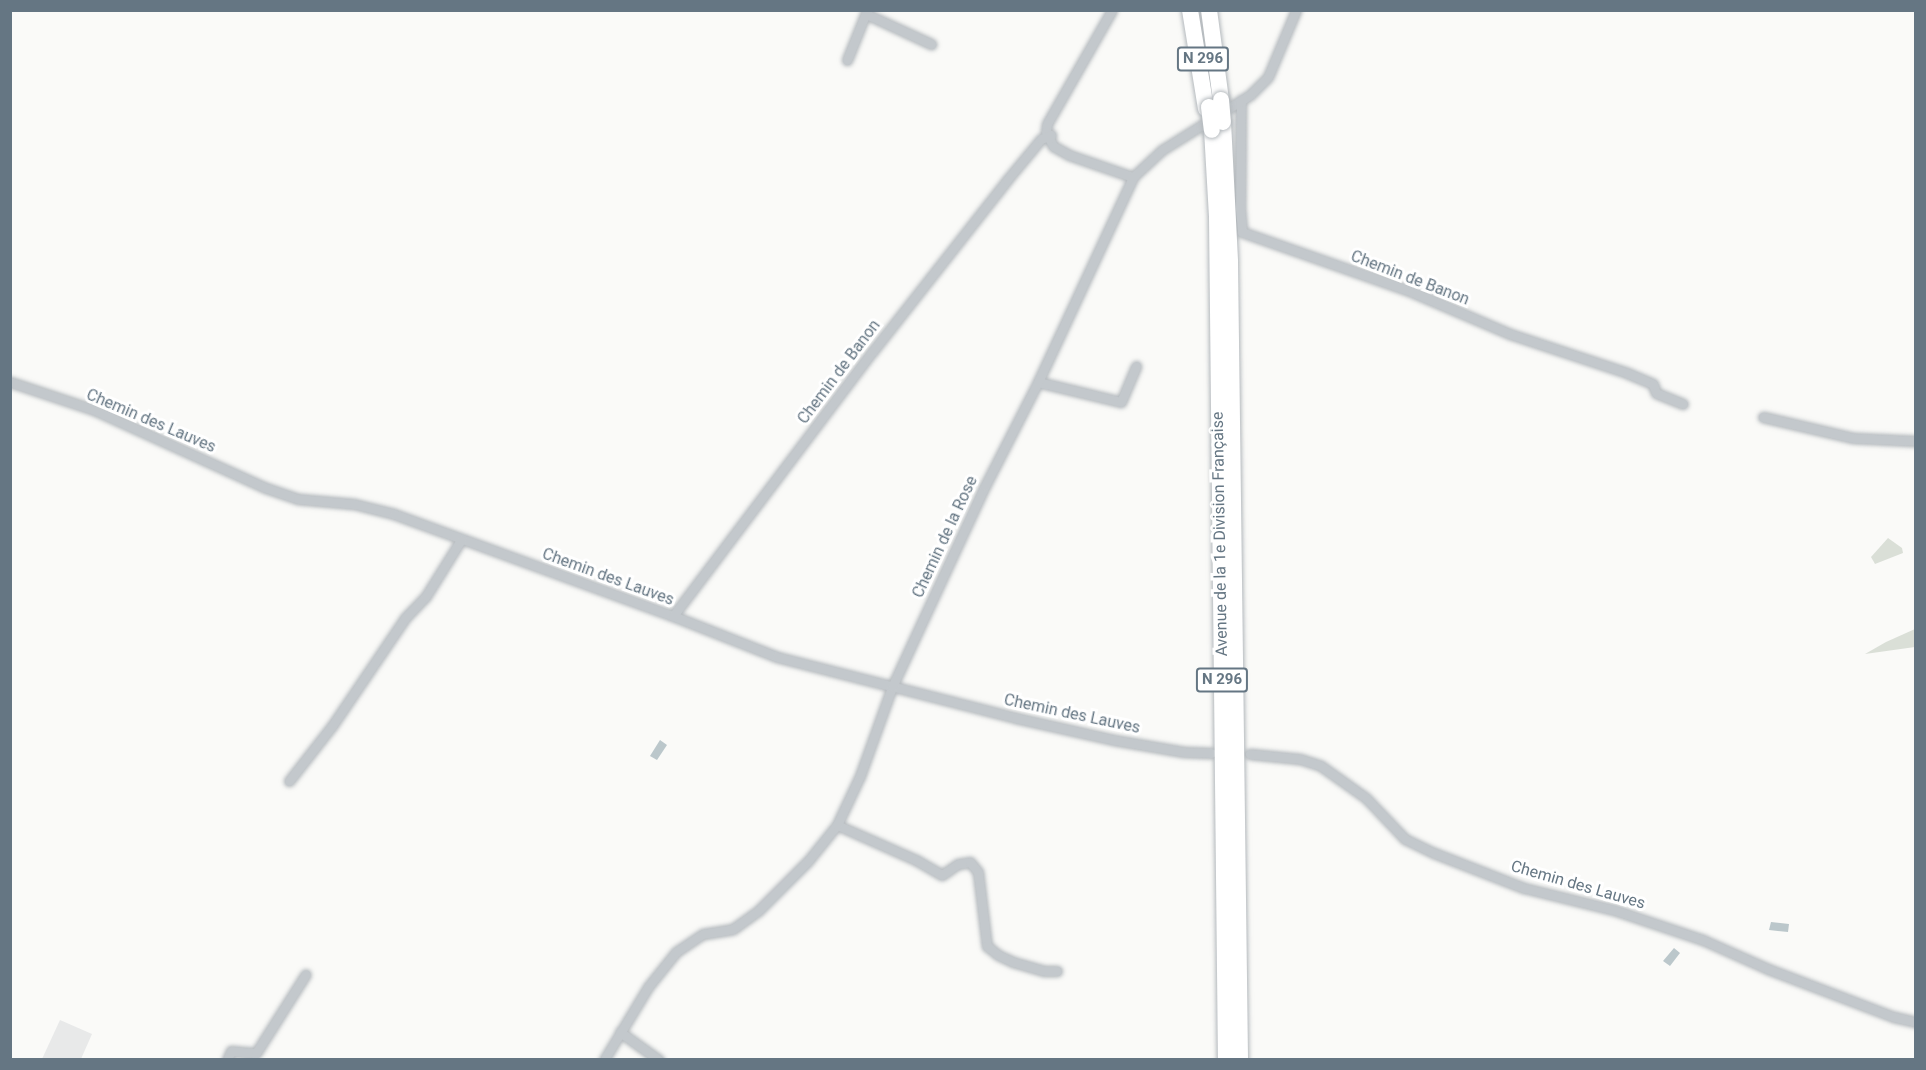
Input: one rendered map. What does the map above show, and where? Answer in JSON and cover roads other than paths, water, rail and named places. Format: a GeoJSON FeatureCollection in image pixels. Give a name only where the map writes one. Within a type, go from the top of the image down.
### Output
{"type":"FeatureCollection","features":[{"type":"Feature","properties":{"kind":"highway"},"geometry":{"type":"LineString","coordinates":[[1190,10],[1212,105]]}},
{"type":"Feature","properties":{"kind":"highway","name":"Avenue de la 1e Division Française"},"geometry":{"type":"LineString","coordinates":[[1196,10],[1229,231],[1239,1059]]}},
{"type":"Feature","properties":{"kind":"highway","name":"Avenue de la 1e Division Française"},"geometry":{"type":"LineString","coordinates":[[1211,10],[1218,66],[1212,105]]}},
{"type":"Feature","properties":{"kind":"highway","name":"Avenue de la 1e Division Française"},"geometry":{"type":"LineString","coordinates":[[1215,128],[1226,1059]]}},
{"type":"Feature","properties":{"kind":"street"},"geometry":{"type":"LineString","coordinates":[[1112,10],[1047,124],[1052,140],[1090,163],[1133,177]]}},
{"type":"Feature","properties":{"kind":"street","name":"Chemin de la Rose"},"geometry":{"type":"LineString","coordinates":[[604,1059],[648,987],[676,952],[703,934],[733,929],[758,911],[808,861],[837,825],[860,776],[892,687],[1133,177],[1162,150],[1241,100],[1268,77],[1296,10]]}},
{"type":"Feature","properties":{"kind":"street"},"geometry":{"type":"LineString","coordinates":[[847,60],[866,12],[931,44]]}},
{"type":"Feature","properties":{"kind":"street","name":"Chemin de Banon"},"geometry":{"type":"LineString","coordinates":[[1241,100],[1240,208],[1242,232],[1412,292],[1510,334],[1628,374],[1653,384],[1656,393],[1683,404]]}},
{"type":"Feature","properties":{"kind":"street","name":"Chemin de Banon"},"geometry":{"type":"LineString","coordinates":[[674,616],[873,351],[1007,180],[1033,152],[1041,139],[1052,140]]}},
{"type":"Feature","properties":{"kind":"street"},"geometry":{"type":"LineString","coordinates":[[1038,382],[1121,402],[1136,366]]}},
{"type":"Feature","properties":{"kind":"street","name":"Chemin des Lauves"},"geometry":{"type":"LineString","coordinates":[[10,382],[94,410],[266,488],[298,499],[373,509],[674,616],[777,657],[1114,740],[1184,752],[1211,753]]}},
{"type":"Feature","properties":{"kind":"street"},"geometry":{"type":"LineString","coordinates":[[1763,417],[1853,438],[1916,441]]}},
{"type":"Feature","properties":{"kind":"street"},"geometry":{"type":"LineString","coordinates":[[289,781],[332,726],[405,618],[426,596],[461,540]]}},
{"type":"Feature","properties":{"kind":"street","name":"Chemin des Lauves"},"geometry":{"type":"LineString","coordinates":[[1250,754],[1299,759],[1321,766],[1366,798],[1405,839],[1434,853],[1524,888],[1614,910],[1703,940],[1768,969],[1894,1017],[1916,1022]]}},
{"type":"Feature","properties":{"kind":"street"},"geometry":{"type":"LineString","coordinates":[[837,825],[911,858],[942,875],[958,864],[970,862],[978,872],[987,946],[1012,962],[1044,971],[1057,971]]}},
{"type":"Feature","properties":{"kind":"street"},"geometry":{"type":"LineString","coordinates":[[227,1059],[231,1051],[256,1053],[306,974]]}},
{"type":"Feature","properties":{"kind":"street"},"geometry":{"type":"LineString","coordinates":[[620,1032],[659,1059]]}}]}
